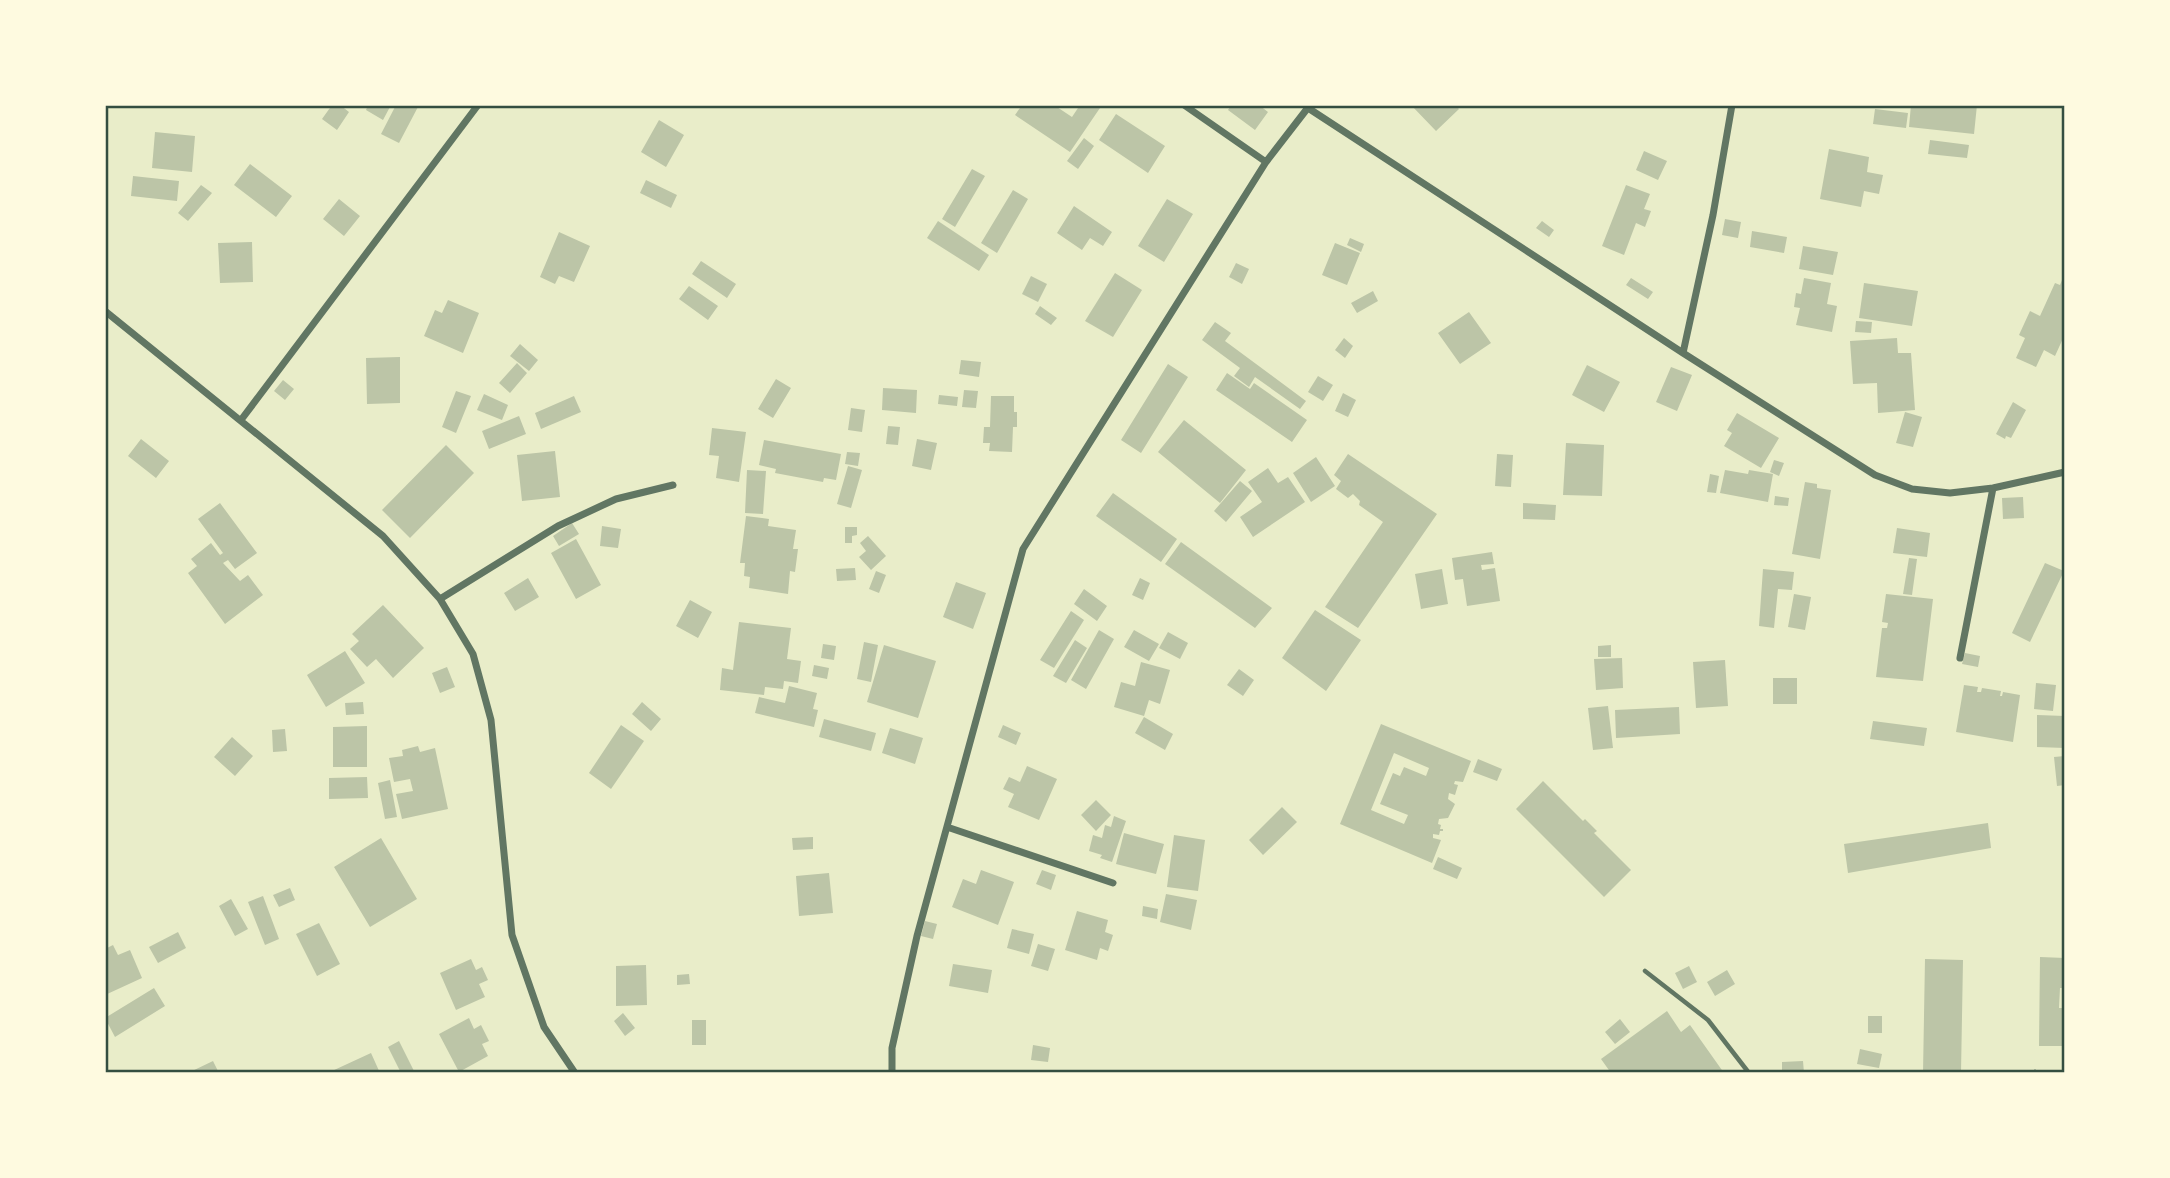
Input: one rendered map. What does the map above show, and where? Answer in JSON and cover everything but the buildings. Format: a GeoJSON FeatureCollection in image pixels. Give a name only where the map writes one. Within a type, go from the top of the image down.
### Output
{"type":"FeatureCollection","features":[{"type":"Feature","properties":{"kind":"street"},"geometry":{"type":"LineString","coordinates":[[241,420],[478,105]]}},
{"type":"Feature","properties":{"kind":"street"},"geometry":{"type":"LineString","coordinates":[[1184,105],[1266,162]]}},
{"type":"Feature","properties":{"kind":"street"},"geometry":{"type":"LineString","coordinates":[[1683,353],[1713,215],[1732,105]]}},
{"type":"Feature","properties":{"kind":"street"},"geometry":{"type":"LineString","coordinates":[[892,1073],[892,1048],[917,936],[1023,549],[1266,162],[1309,106],[1683,353],[1875,475],[1912,489],[1950,493],[1993,488],[2065,472]]}},
{"type":"Feature","properties":{"kind":"street"},"geometry":{"type":"LineString","coordinates":[[105,311],[383,536],[440,599],[473,654],[491,720],[512,935],[544,1027],[575,1073]]}},
{"type":"Feature","properties":{"kind":"street"},"geometry":{"type":"LineString","coordinates":[[440,599],[558,526],[616,499],[673,485]]}},
{"type":"Feature","properties":{"kind":"street"},"geometry":{"type":"LineString","coordinates":[[1960,658],[1993,488]]}},
{"type":"Feature","properties":{"kind":"street"},"geometry":{"type":"LineString","coordinates":[[947,827],[1113,883]]}},
{"type":"Feature","properties":{"kind":"lane"},"geometry":{"type":"LineString","coordinates":[[1645,971],[1708,1020],[1749,1073]]}}]}
